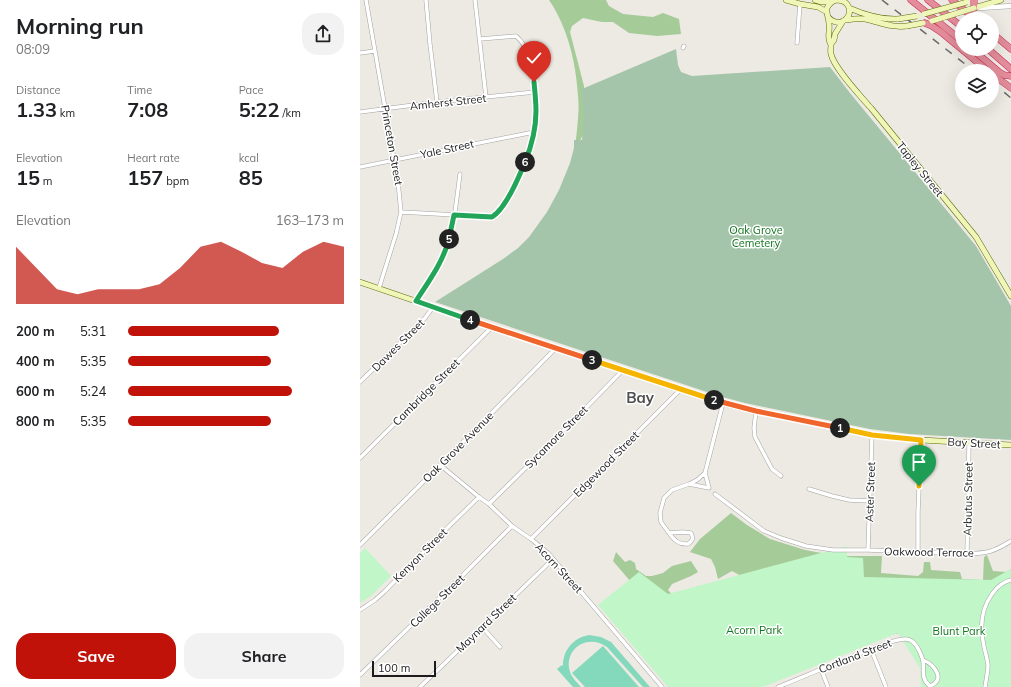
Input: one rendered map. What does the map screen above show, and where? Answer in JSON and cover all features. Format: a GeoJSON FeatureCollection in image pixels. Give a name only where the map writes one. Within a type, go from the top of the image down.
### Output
{"type":"FeatureCollection","features":[{"type":"Feature","properties":{"kind":"highway"},"geometry":{"type":"LineString","coordinates":[[911,0],[955,35]]}},
{"type":"Feature","properties":{"kind":"highway"},"geometry":{"type":"LineString","coordinates":[[928,0],[955,21]]}},
{"type":"Feature","properties":{"kind":"highway"},"geometry":{"type":"LineString","coordinates":[[952,0],[967,12]]}},
{"type":"Feature","properties":{"kind":"highway"},"geometry":{"type":"LineString","coordinates":[[971,1],[974,8]]}},
{"type":"Feature","properties":{"kind":"highway"},"geometry":{"type":"LineString","coordinates":[[924,23],[941,32],[980,64]]}},
{"type":"Feature","properties":{"kind":"highway"},"geometry":{"type":"LineString","coordinates":[[999,39],[1011,49]]}},
{"type":"Feature","properties":{"kind":"highway"},"geometry":{"type":"LineString","coordinates":[[980,56],[999,72],[1010,76]]}},
{"type":"Feature","properties":{"kind":"highway"},"geometry":{"type":"LineString","coordinates":[[996,56],[1011,69]]}},
{"type":"Feature","properties":{"kind":"highway"},"geometry":{"type":"LineString","coordinates":[[999,79],[1011,88]]}},
{"type":"Feature","properties":{"kind":"main road"},"geometry":{"type":"LineString","coordinates":[[786,0],[818,8],[835,22],[855,18],[887,25],[907,26],[932,21],[1001,0]]}},
{"type":"Feature","properties":{"kind":"main road"},"geometry":{"type":"LineString","coordinates":[[815,0],[822,2],[842,1],[858,12],[885,18],[898,19],[917,16],[971,1]]}},
{"type":"Feature","properties":{"kind":"main road"},"geometry":{"type":"LineString","coordinates":[[828,15],[828,6],[834,1]]}},
{"type":"Feature","properties":{"kind":"main road"},"geometry":{"type":"LineString","coordinates":[[831,44],[834,40],[835,34],[849,14],[847,4]]}},
{"type":"Feature","properties":{"kind":"main road","name":"Tapley Street"},"geometry":{"type":"LineString","coordinates":[[828,15],[831,54],[836,65],[976,237],[1011,296]]}},
{"type":"Feature","properties":{"kind":"main road","name":"Bay Street"},"geometry":{"type":"LineString","coordinates":[[360,282],[680,390],[723,403],[872,435],[921,440],[1011,445]]}},
{"type":"Feature","properties":{"kind":"street","name":"Princeton Street"},"geometry":{"type":"LineString","coordinates":[[366,0],[386,109],[398,182],[401,212],[396,234],[379,288]]}},
{"type":"Feature","properties":{"kind":"street"},"geometry":{"type":"LineString","coordinates":[[426,0],[437,102]]}},
{"type":"Feature","properties":{"kind":"street"},"geometry":{"type":"LineString","coordinates":[[475,0],[486,97]]}},
{"type":"Feature","properties":{"kind":"street"},"geometry":{"type":"LineString","coordinates":[[797,43],[800,4]]}},
{"type":"Feature","properties":{"kind":"street"},"geometry":{"type":"LineString","coordinates":[[974,8],[1011,6]]}},
{"type":"Feature","properties":{"kind":"street"},"geometry":{"type":"LineString","coordinates":[[401,212],[492,217],[497,214],[507,199],[525,164],[532,145],[536,111],[533,72],[528,54],[521,40],[516,36],[480,39]]}},
{"type":"Feature","properties":{"kind":"street"},"geometry":{"type":"LineString","coordinates":[[360,53],[375,51]]}},
{"type":"Feature","properties":{"kind":"street","name":"Amherst Street"},"geometry":{"type":"LineString","coordinates":[[360,112],[535,92]]}},
{"type":"Feature","properties":{"kind":"street","name":"Yale Street"},"geometry":{"type":"LineString","coordinates":[[360,167],[534,132]]}},
{"type":"Feature","properties":{"kind":"street"},"geometry":{"type":"LineString","coordinates":[[416,301],[435,273],[447,248],[460,174]]}},
{"type":"Feature","properties":{"kind":"street","name":"Dawes Street"},"geometry":{"type":"LineString","coordinates":[[360,382],[425,318],[434,306]]}},
{"type":"Feature","properties":{"kind":"street","name":"Cambridge Street"},"geometry":{"type":"LineString","coordinates":[[360,458],[492,327]]}},
{"type":"Feature","properties":{"kind":"street","name":"Oak Grove Avenue"},"geometry":{"type":"LineString","coordinates":[[360,545],[556,348]]}},
{"type":"Feature","properties":{"kind":"street","name":"Sycamore Street"},"geometry":{"type":"LineString","coordinates":[[489,504],[623,370]]}},
{"type":"Feature","properties":{"kind":"street","name":"Edgewood Street"},"geometry":{"type":"LineString","coordinates":[[531,539],[680,390]]}},
{"type":"Feature","properties":{"kind":"street"},"geometry":{"type":"LineString","coordinates":[[689,484],[708,488],[705,473],[723,403]]}},
{"type":"Feature","properties":{"kind":"street"},"geometry":{"type":"LineString","coordinates":[[756,411],[754,428],[755,437],[772,469],[781,476]]}},
{"type":"Feature","properties":{"kind":"street","name":"Aster Street"},"geometry":{"type":"LineString","coordinates":[[868,550],[872,435]]}},
{"type":"Feature","properties":{"kind":"street"},"geometry":{"type":"LineString","coordinates":[[918,552],[921,440]]}},
{"type":"Feature","properties":{"kind":"street","name":"Arbutus Street"},"geometry":{"type":"LineString","coordinates":[[967,554],[969,443]]}},
{"type":"Feature","properties":{"kind":"street","name":"Acorn Street"},"geometry":{"type":"LineString","coordinates":[[440,465],[489,504],[512,526],[548,553],[662,687]]}},
{"type":"Feature","properties":{"kind":"street"},"geometry":{"type":"LineString","coordinates":[[669,533],[691,533],[693,537],[692,540],[688,544],[683,545],[677,542],[669,533],[661,522],[660,513],[664,498],[672,490],[697,480],[705,473]]}},
{"type":"Feature","properties":{"kind":"street"},"geometry":{"type":"LineString","coordinates":[[809,489],[849,500],[870,501]]}},
{"type":"Feature","properties":{"kind":"street","name":"Oakwood Terrace"},"geometry":{"type":"LineString","coordinates":[[715,494],[764,531],[806,546],[833,550],[982,554],[1000,548],[1011,541]]}},
{"type":"Feature","properties":{"kind":"street","name":"Kenyon Street"},"geometry":{"type":"LineString","coordinates":[[360,610],[384,592],[479,497]]}},
{"type":"Feature","properties":{"kind":"street","name":"College Street"},"geometry":{"type":"LineString","coordinates":[[360,675],[512,526]]}},
{"type":"Feature","properties":{"kind":"street","name":"Maynard Street"},"geometry":{"type":"LineString","coordinates":[[420,687],[553,559]]}},
{"type":"Feature","properties":{"kind":"street"},"geometry":{"type":"LineString","coordinates":[[986,687],[988,666],[982,640],[984,610],[989,599],[998,586],[1011,580]]}},
{"type":"Feature","properties":{"kind":"street"},"geometry":{"type":"LineString","coordinates":[[482,627],[500,647]]}},
{"type":"Feature","properties":{"kind":"street","name":"Cortland Street"},"geometry":{"type":"LineString","coordinates":[[778,687],[871,649],[897,640],[906,639],[912,640],[916,644],[923,660],[925,681],[930,686],[933,685],[938,679],[937,671],[923,660]]}},
{"type":"Feature","properties":{"kind":"street"},"geometry":{"type":"LineString","coordinates":[[871,649],[886,687]]}},
{"type":"Feature","properties":{"kind":"street"},"geometry":{"type":"LineString","coordinates":[[821,669],[828,687]]}},
{"type":"Feature","properties":{"kind":"green space"},"geometry":{"type":"Polygon","coordinates":[[[549,0],[606,0],[609,6],[623,14],[653,17],[663,13],[679,19],[681,34],[657,36],[629,33],[613,22],[602,22],[583,18],[572,26],[570,32],[584,86],[585,103],[598,104],[575,151],[579,110],[573,59],[566,34],[556,11],[549,0]]]}},
{"type":"Feature","properties":{"kind":"green space","name":"Oak Grove Cemetery"},"geometry":{"type":"Polygon","coordinates":[[[676,49],[678,65],[681,72],[692,76],[830,67],[976,246],[1011,306],[1011,440],[909,434],[870,429],[745,403],[719,396],[435,302],[518,248],[529,237],[547,212],[559,190],[570,163],[574,148],[574,140],[582,140],[584,116],[582,89],[676,49]]]}},
{"type":"Feature","properties":{"kind":"green space","name":"Blunt Park"},"geometry":{"type":"Polygon","coordinates":[[[731,513],[770,539],[805,550],[838,556],[882,556],[881,573],[918,576],[923,572],[924,562],[930,562],[931,570],[960,572],[962,579],[983,580],[984,557],[987,555],[993,571],[1006,572],[1011,569],[1011,687],[904,632],[877,638],[732,571],[718,579],[711,559],[690,552],[700,539],[731,513]]]}},
{"type":"Feature","properties":{"kind":"green space","name":"Acorn Park"},"geometry":{"type":"Polygon","coordinates":[[[847,546],[847,557],[863,558],[864,577],[991,580],[1011,569],[1011,687],[921,687],[920,668],[898,633],[763,687],[668,687],[598,605],[639,572],[668,594],[847,546]]]}},
{"type":"Feature","properties":{"kind":"green space"},"geometry":{"type":"Polygon","coordinates":[[[365,548],[391,576],[371,596],[360,603],[360,553],[365,548]]]}},
{"type":"Feature","properties":{"kind":"green space"},"geometry":{"type":"Polygon","coordinates":[[[616,552],[625,562],[630,560],[635,563],[636,569],[646,576],[663,573],[672,566],[691,561],[698,572],[672,584],[668,590],[675,598],[637,589],[613,561],[616,552]]]}},
{"type":"Feature","properties":{"kind":"green space"},"geometry":{"type":"Polygon","coordinates":[[[589,635],[601,637],[611,642],[650,687],[643,687],[607,647],[600,643],[592,642],[579,646],[570,656],[570,672],[581,687],[573,687],[557,669],[562,665],[563,666],[563,660],[570,646],[578,639],[589,635]]]}},
{"type":"Feature","properties":{"kind":"green space"},"geometry":{"type":"Polygon","coordinates":[[[603,646],[639,687],[585,687],[572,673],[603,646]]]}},
{"type":"Feature","properties":{"kind":"railway"},"geometry":{"type":"LineString","coordinates":[[882,0],[965,64]]}},
{"type":"Feature","properties":{"kind":"railway"},"geometry":{"type":"LineString","coordinates":[[999,88],[1011,98]]}},
{"type":"Feature","properties":{"kind":"district","name":"Bay"},"geometry":{"type":"Point","coordinates":[640,398]}},
{"type":"Feature","properties":{"kind":"route"},"geometry":{"type":"LineString","coordinates":[[534,82],[536,111],[532,145],[525,164],[507,199],[497,214],[492,217],[454,215],[447,248],[442,261],[416,301],[680,390],[723,403],[872,435],[921,440],[919,486]]}}]}
